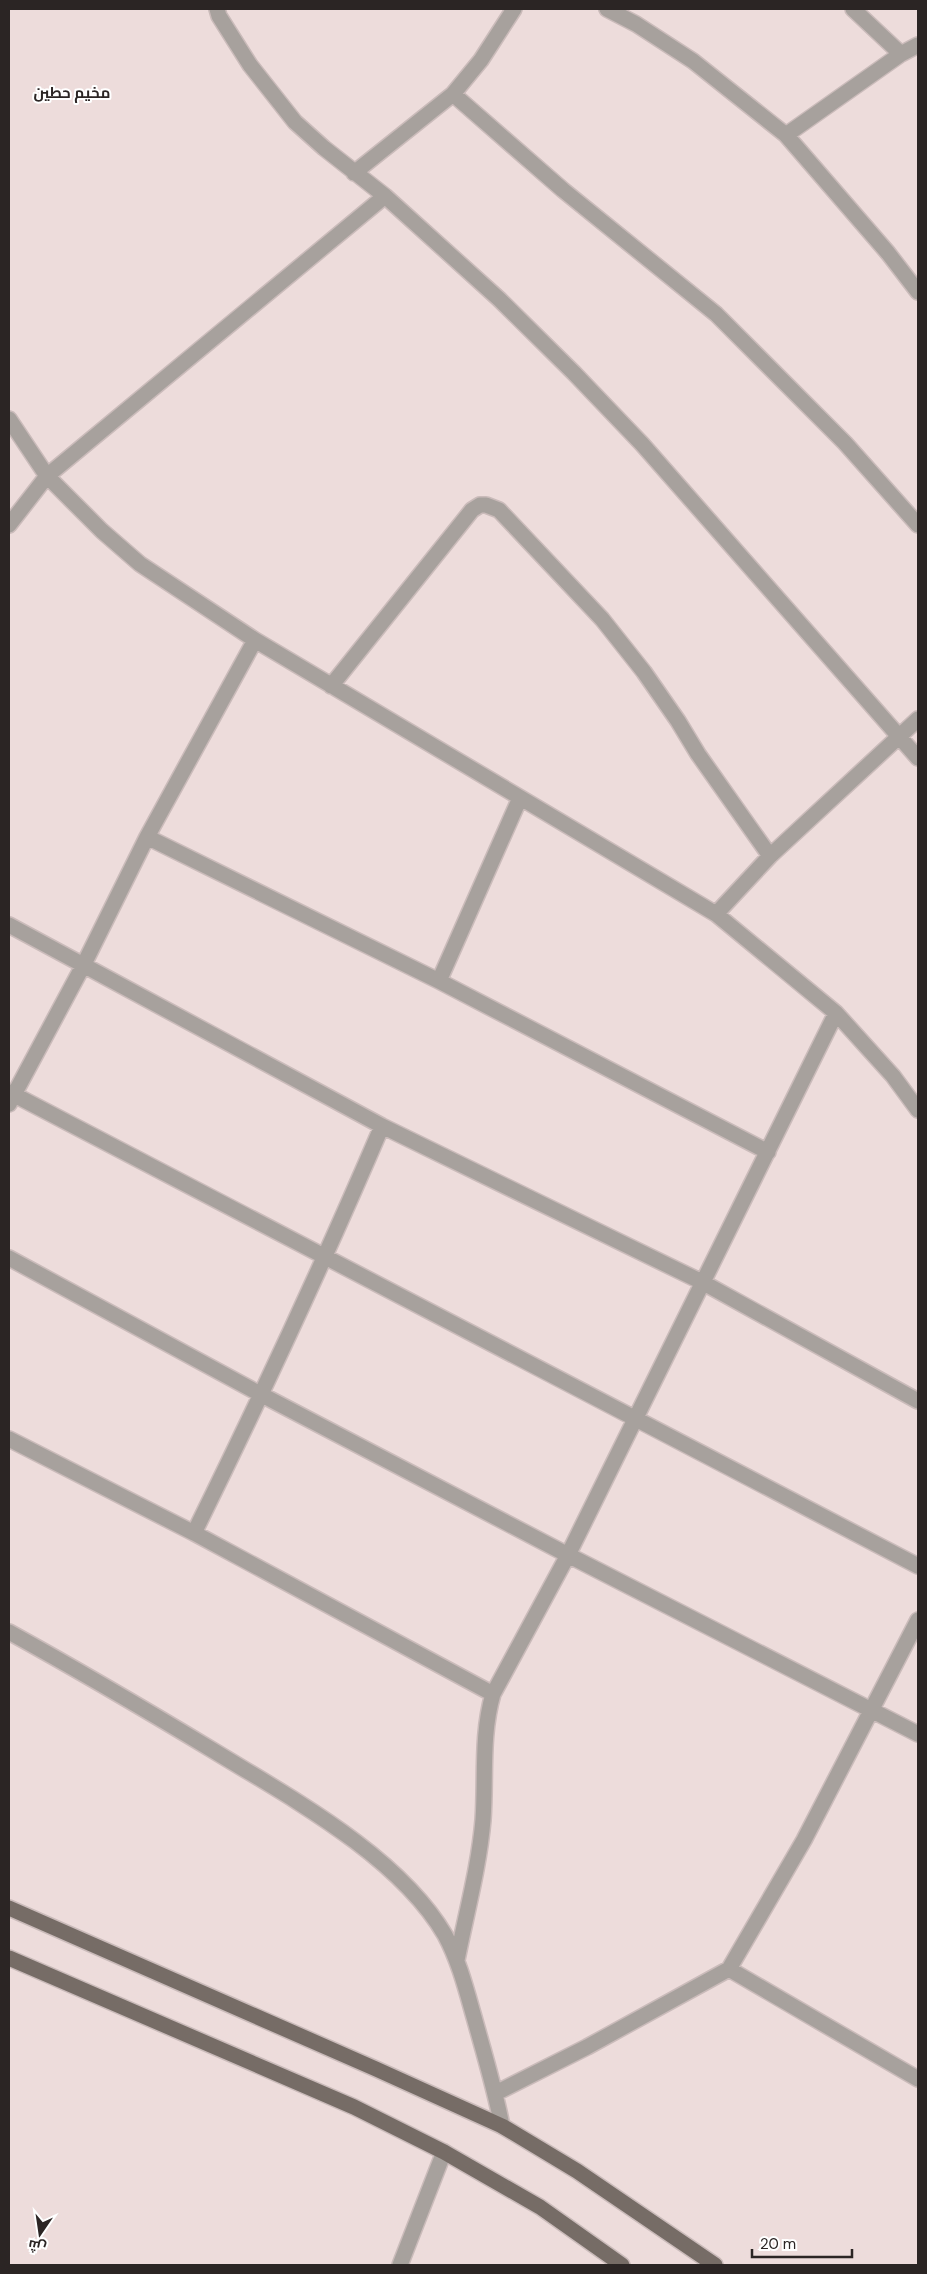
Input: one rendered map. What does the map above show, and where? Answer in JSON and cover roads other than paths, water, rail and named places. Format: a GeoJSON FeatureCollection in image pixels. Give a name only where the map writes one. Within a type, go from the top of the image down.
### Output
{"type":"FeatureCollection","features":[{"type":"Feature","properties":{"kind":"main road"},"geometry":{"type":"LineString","coordinates":[[9,1908],[502,2126],[578,2170],[715,2265]]}},
{"type":"Feature","properties":{"kind":"main road"},"geometry":{"type":"LineString","coordinates":[[9,1958],[354,2107],[444,2152],[540,2207],[622,2265]]}},
{"type":"Feature","properties":{"kind":"street"},"geometry":{"type":"LineString","coordinates":[[217,9],[219,16],[250,65],[295,122],[385,196],[499,299],[635,436],[918,758]]}},
{"type":"Feature","properties":{"kind":"street"},"geometry":{"type":"LineString","coordinates":[[354,172],[453,94],[481,60],[514,9]]}},
{"type":"Feature","properties":{"kind":"street"},"geometry":{"type":"LineString","coordinates":[[607,9],[636,24],[693,61],[786,135],[918,292]]}},
{"type":"Feature","properties":{"kind":"street"},"geometry":{"type":"LineString","coordinates":[[853,9],[902,54]]}},
{"type":"Feature","properties":{"kind":"street"},"geometry":{"type":"LineString","coordinates":[[786,135],[902,54],[918,45]]}},
{"type":"Feature","properties":{"kind":"street"},"geometry":{"type":"LineString","coordinates":[[453,94],[563,190],[716,314],[845,442],[918,525]]}},
{"type":"Feature","properties":{"kind":"street"},"geometry":{"type":"LineString","coordinates":[[9,525],[47,476],[385,196]]}},
{"type":"Feature","properties":{"kind":"street"},"geometry":{"type":"LineString","coordinates":[[9,419],[47,476],[102,531],[140,564],[255,640],[716,914],[836,1013],[893,1076],[918,1110]]}},
{"type":"Feature","properties":{"kind":"street"},"geometry":{"type":"LineString","coordinates":[[331,686],[472,510],[480,505],[493,507],[512,523],[602,619],[644,672],[698,754],[770,856]]}},
{"type":"Feature","properties":{"kind":"street"},"geometry":{"type":"LineString","coordinates":[[255,640],[147,837],[84,964],[11,1097],[326,1256],[918,1566]]}},
{"type":"Feature","properties":{"kind":"street"},"geometry":{"type":"LineString","coordinates":[[716,914],[770,856],[918,720]]}},
{"type":"Feature","properties":{"kind":"street"},"geometry":{"type":"LineString","coordinates":[[439,981],[520,798]]}},
{"type":"Feature","properties":{"kind":"street"},"geometry":{"type":"LineString","coordinates":[[147,837],[439,981],[768,1152]]}},
{"type":"Feature","properties":{"kind":"street"},"geometry":{"type":"LineString","coordinates":[[9,925],[382,1126],[702,1282],[918,1401]]}},
{"type":"Feature","properties":{"kind":"street"},"geometry":{"type":"LineString","coordinates":[[457,1960],[483,1822],[485,1734],[492,1694],[568,1555],[836,1013]]}},
{"type":"Feature","properties":{"kind":"street"},"geometry":{"type":"LineString","coordinates":[[194,1533],[262,1395],[326,1256],[382,1126]]}},
{"type":"Feature","properties":{"kind":"street"},"geometry":{"type":"LineString","coordinates":[[9,1258],[262,1395],[568,1555],[871,1708],[918,1734]]}},
{"type":"Feature","properties":{"kind":"street"},"geometry":{"type":"LineString","coordinates":[[9,1439],[194,1533],[492,1694]]}},
{"type":"Feature","properties":{"kind":"street"},"geometry":{"type":"LineString","coordinates":[[496,2094],[587,2047],[728,1969],[804,1840],[918,1620]]}},
{"type":"Feature","properties":{"kind":"street"},"geometry":{"type":"LineString","coordinates":[[9,1632],[91,1677],[273,1787],[349,1838],[400,1878],[427,1908],[445,1935],[457,1960],[496,2094],[502,2126]]}},
{"type":"Feature","properties":{"kind":"street"},"geometry":{"type":"LineString","coordinates":[[728,1969],[918,2079]]}},
{"type":"Feature","properties":{"kind":"street"},"geometry":{"type":"LineString","coordinates":[[400,2265],[444,2152]]}},
{"type":"Feature","properties":{"kind":"district","name":"مخيم حطين"},"geometry":{"type":"Point","coordinates":[72,93]}}]}
